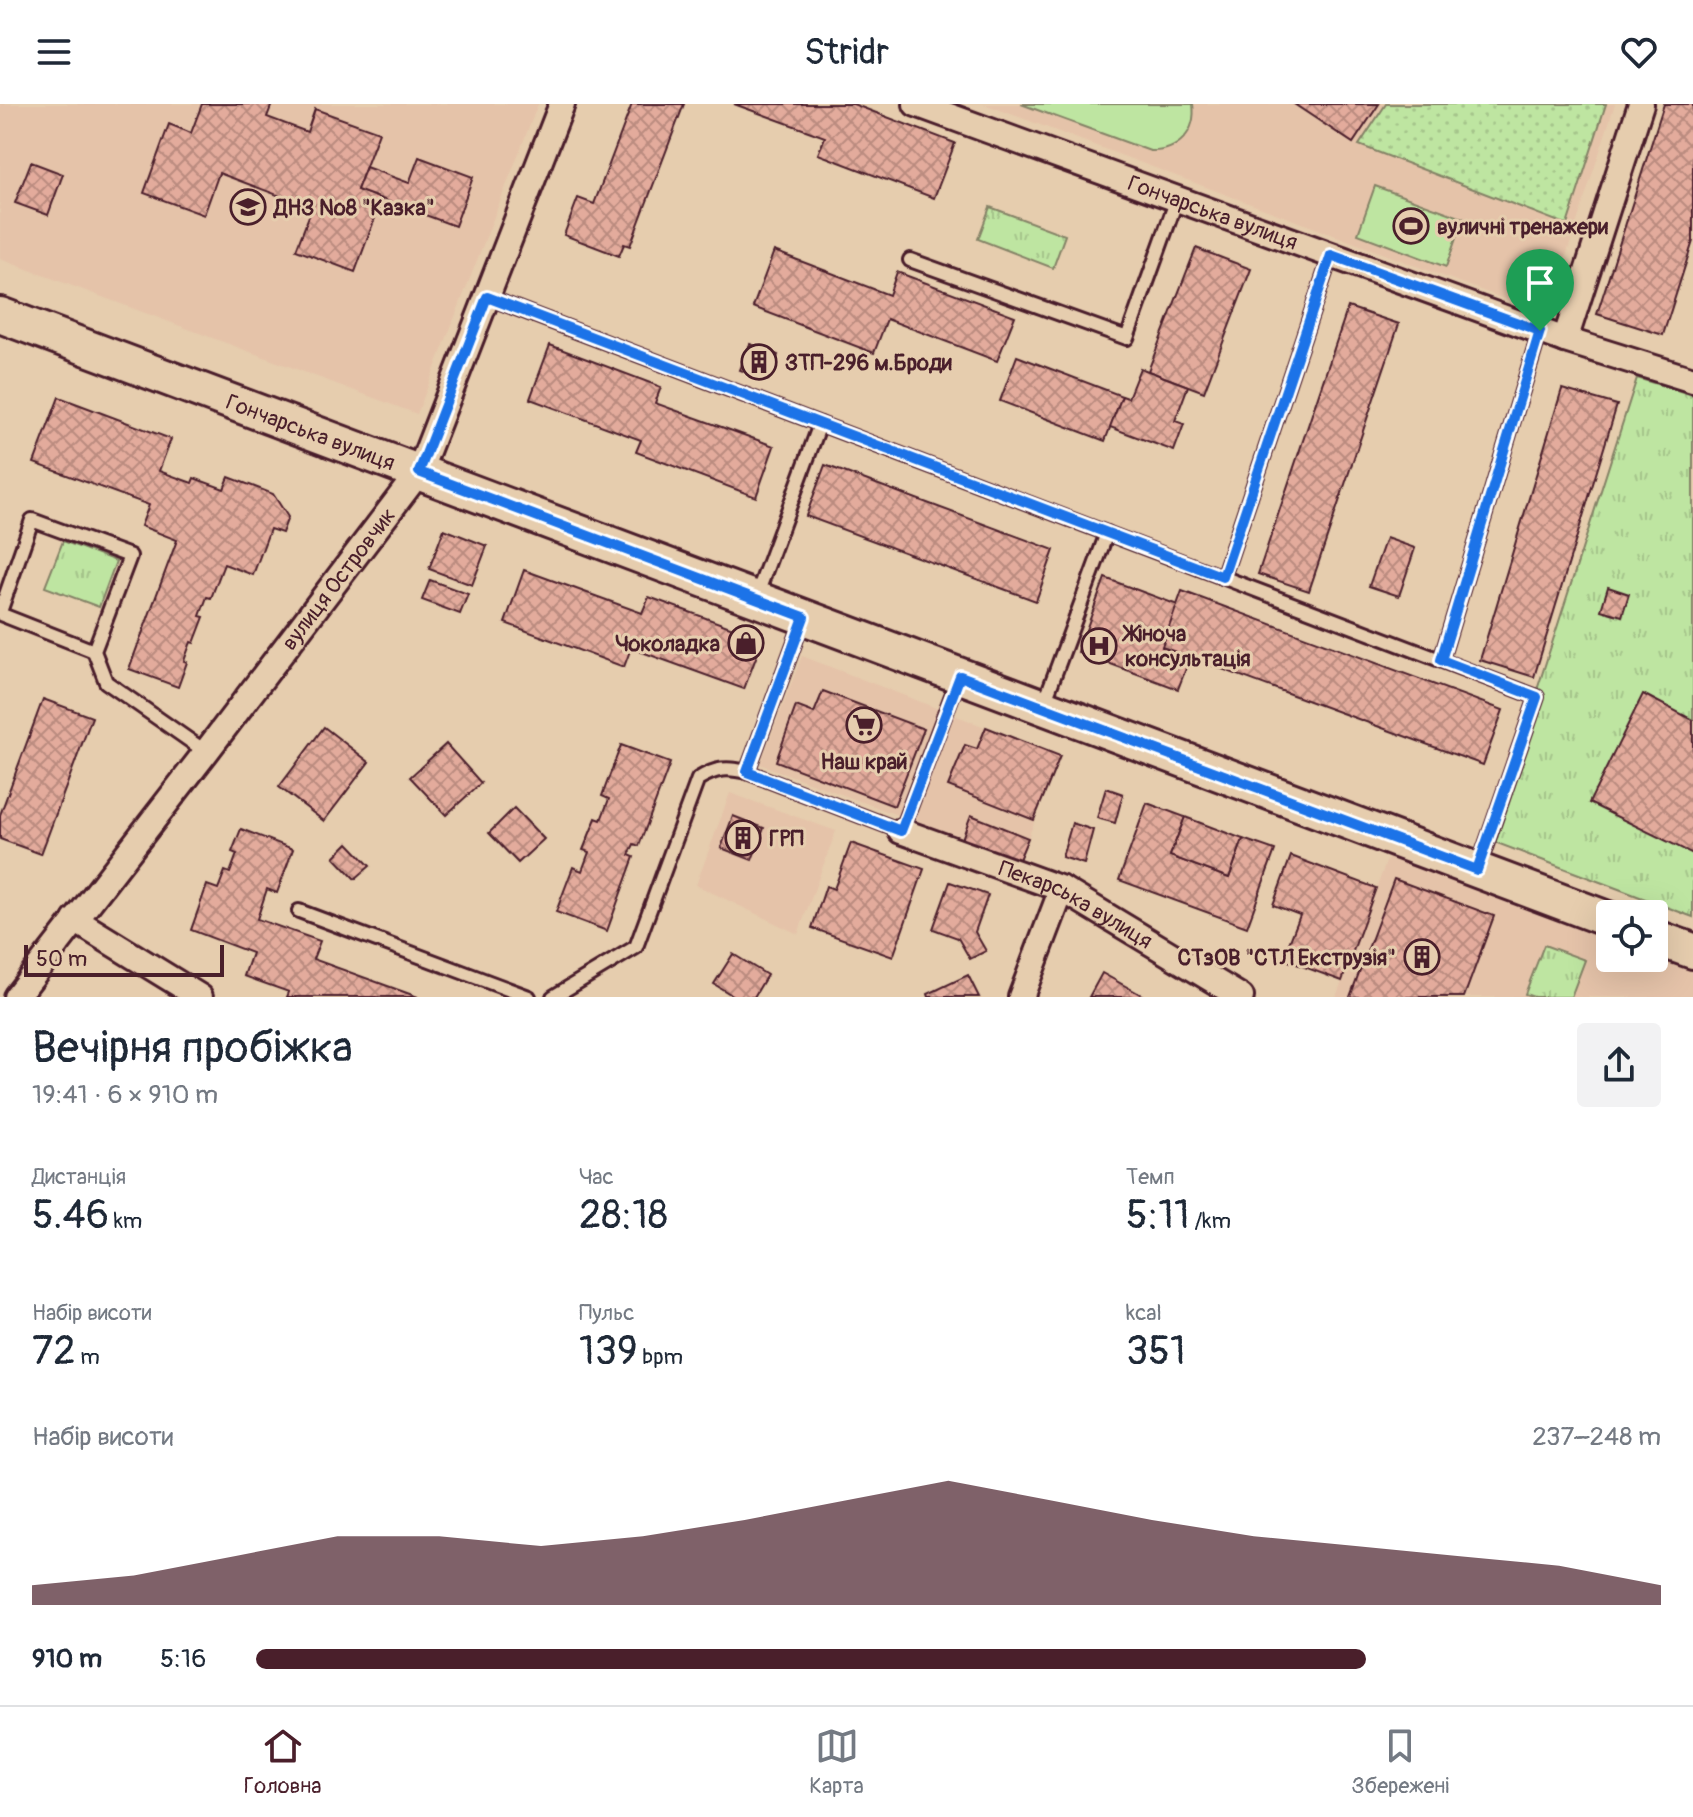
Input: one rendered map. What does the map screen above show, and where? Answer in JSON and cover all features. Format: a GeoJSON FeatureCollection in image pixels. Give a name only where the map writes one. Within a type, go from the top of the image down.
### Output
{"type":"FeatureCollection","features":[{"type":"Feature","properties":{"kind":"main road","name":"Гончарська вулиця"},"geometry":{"type":"LineString","coordinates":[[0,315],[1596,915]]}},
{"type":"Feature","properties":{"kind":"main road"},"geometry":{"type":"LineString","coordinates":[[1668,942],[1693,951]]}},
{"type":"Feature","properties":{"kind":"street","name":"вулиця Островчик"},"geometry":{"type":"LineString","coordinates":[[16,997],[419,472],[562,104]]}},
{"type":"Feature","properties":{"kind":"street","name":"Гончарська вулиця"},"geometry":{"type":"LineString","coordinates":[[916,104],[1565,340],[1693,380]]}},
{"type":"Feature","properties":{"kind":"street"},"geometry":{"type":"LineString","coordinates":[[1565,340],[1641,104]]}},
{"type":"Feature","properties":{"kind":"street","name":"Пекарська вулиця"},"geometry":{"type":"LineString","coordinates":[[901,831],[1062,889],[1241,997]]}},
{"type":"Feature","properties":{"kind":"street"},"geometry":{"type":"LineString","coordinates":[[1021,997],[1062,889]]}},
{"type":"Feature","properties":{"kind":"street"},"geometry":{"type":"LineString","coordinates":[[75,920],[200,997]]}},
{"type":"Feature","properties":{"kind":"lane"},"geometry":{"type":"LineString","coordinates":[[910,260],[1127,338],[1177,199]]}},
{"type":"Feature","properties":{"kind":"lane"},"geometry":{"type":"LineString","coordinates":[[1223,577],[1331,255]]}},
{"type":"Feature","properties":{"kind":"lane"},"geometry":{"type":"LineString","coordinates":[[487,297],[1537,697],[1477,870]]}},
{"type":"Feature","properties":{"kind":"lane"},"geometry":{"type":"LineString","coordinates":[[1441,660],[1540,331]]}},
{"type":"Feature","properties":{"kind":"lane"},"geometry":{"type":"LineString","coordinates":[[755,599],[820,424]]}},
{"type":"Feature","properties":{"kind":"lane"},"geometry":{"type":"LineString","coordinates":[[94,651],[0,613],[32,520],[130,556],[94,651],[106,682],[206,752]]}},
{"type":"Feature","properties":{"kind":"lane"},"geometry":{"type":"LineString","coordinates":[[1043,707],[1107,533]]}},
{"type":"Feature","properties":{"kind":"lane"},"geometry":{"type":"LineString","coordinates":[[747,772],[804,617]]}},
{"type":"Feature","properties":{"kind":"lane"},"geometry":{"type":"LineString","coordinates":[[553,997],[636,947],[698,779],[723,768],[747,772],[901,831],[960,676]]}},
{"type":"Feature","properties":{"kind":"lane"},"geometry":{"type":"LineString","coordinates":[[299,911],[529,997]]}},
{"type":"Feature","properties":{"kind":"shaded area","name":"ДНЗ №8 \"Казка\""},"geometry":{"type":"Polygon","coordinates":[[[0,104],[538,104],[417,414],[0,259],[0,104]]]}},
{"type":"Feature","properties":{"kind":"shaded area"},"geometry":{"type":"Polygon","coordinates":[[[984,104],[1615,104],[1547,315],[984,104]]]}},
{"type":"Feature","properties":{"kind":"shaded area"},"geometry":{"type":"Polygon","coordinates":[[[802,656],[1060,756],[1028,838],[972,816],[962,839],[760,764],[802,656]]]}},
{"type":"Feature","properties":{"kind":"shaded area"},"geometry":{"type":"Polygon","coordinates":[[[730,793],[836,831],[798,934],[696,885],[730,793]]]}},
{"type":"Feature","properties":{"kind":"shaded area"},"geometry":{"type":"Polygon","coordinates":[[[1388,857],[1596,934],[1596,972],[1668,972],[1668,960],[1693,970],[1693,997],[1336,997],[1388,857]]]}},
{"type":"Feature","properties":{"kind":"green space"},"geometry":{"type":"Polygon","coordinates":[[[1021,104],[1193,104],[1193,114],[1184,138],[1169,148],[1150,151],[1021,104]]]}},
{"type":"Feature","properties":{"kind":"green space"},"geometry":{"type":"Polygon","coordinates":[[[1386,104],[1606,104],[1567,225],[1359,145],[1386,104]]]}},
{"type":"Feature","properties":{"kind":"green space","name":"вуличні тренажери"},"geometry":{"type":"Polygon","coordinates":[[[1375,186],[1463,218],[1446,267],[1358,234],[1375,186]]]}},
{"type":"Feature","properties":{"kind":"green space"},"geometry":{"type":"Polygon","coordinates":[[[990,207],[1065,235],[1053,268],[978,239],[990,207]]]}},
{"type":"Feature","properties":{"kind":"green space"},"geometry":{"type":"Polygon","coordinates":[[[1637,378],[1693,395],[1693,917],[1668,908],[1668,900],[1648,900],[1489,840],[1637,378]]]}},
{"type":"Feature","properties":{"kind":"green space"},"geometry":{"type":"Polygon","coordinates":[[[63,541],[116,561],[99,607],[45,587],[63,541]]]}},
{"type":"Feature","properties":{"kind":"green space"},"geometry":{"type":"Polygon","coordinates":[[[1544,945],[1585,960],[1571,997],[1534,997],[1525,994],[1544,945]]]}},
{"type":"Feature","properties":{"kind":"building"},"geometry":{"type":"Polygon","coordinates":[[[202,104],[272,104],[267,117],[307,132],[315,109],[379,132],[357,190],[382,199],[355,272],[296,250],[312,208],[219,173],[204,215],[144,193],[169,124],[191,133],[202,104]]]}},
{"type":"Feature","properties":{"kind":"building"},"geometry":{"type":"Polygon","coordinates":[[[632,104],[684,104],[630,246],[624,244],[619,256],[564,235],[578,198],[594,204],[632,104]]]}},
{"type":"Feature","properties":{"kind":"building"},"geometry":{"type":"Polygon","coordinates":[[[734,104],[853,104],[955,143],[934,198],[818,154],[825,137],[734,104]]]}},
{"type":"Feature","properties":{"kind":"building"},"geometry":{"type":"Polygon","coordinates":[[[1294,104],[1379,104],[1353,143],[1294,104]]]}},
{"type":"Feature","properties":{"kind":"building"},"geometry":{"type":"Polygon","coordinates":[[[1664,104],[1693,104],[1693,241],[1663,335],[1597,314],[1664,104]]]}},
{"type":"Feature","properties":{"kind":"building"},"geometry":{"type":"Polygon","coordinates":[[[419,157],[473,177],[455,226],[357,190],[366,167],[409,183],[419,157]]]}},
{"type":"Feature","properties":{"kind":"building"},"geometry":{"type":"Polygon","coordinates":[[[31,162],[63,174],[48,215],[15,203],[31,162]]]}},
{"type":"Feature","properties":{"kind":"building"},"geometry":{"type":"Polygon","coordinates":[[[1196,248],[1251,269],[1204,392],[1148,371],[1196,248]]]}},
{"type":"Feature","properties":{"kind":"building"},"geometry":{"type":"Polygon","coordinates":[[[774,251],[889,295],[897,272],[1015,316],[997,361],[887,319],[874,353],[753,307],[774,251]]]}},
{"type":"Feature","properties":{"kind":"building"},"geometry":{"type":"Polygon","coordinates":[[[1348,307],[1399,324],[1309,591],[1258,574],[1348,307]]]}},
{"type":"Feature","properties":{"kind":"building","name":"ЗТП-296 м.Броди"},"geometry":{"type":"Polygon","coordinates":[[[750,344],[778,355],[768,380],[740,370],[750,344]]]}},
{"type":"Feature","properties":{"kind":"building"},"geometry":{"type":"Polygon","coordinates":[[[550,345],[661,387],[655,403],[774,446],[756,497],[636,452],[641,440],[530,399],[550,345]]]}},
{"type":"Feature","properties":{"kind":"building"},"geometry":{"type":"Polygon","coordinates":[[[1017,356],[1122,396],[1105,441],[1000,401],[1017,356]]]}},
{"type":"Feature","properties":{"kind":"building"},"geometry":{"type":"Polygon","coordinates":[[[1140,368],[1188,386],[1175,421],[1184,424],[1174,451],[1110,427],[1122,396],[1128,398],[1140,368]]]}},
{"type":"Feature","properties":{"kind":"building"},"geometry":{"type":"Polygon","coordinates":[[[1562,389],[1617,405],[1534,677],[1480,660],[1562,389]]]}},
{"type":"Feature","properties":{"kind":"building"},"geometry":{"type":"Polygon","coordinates":[[[59,397],[171,439],[159,471],[192,483],[194,478],[224,489],[229,477],[273,494],[288,517],[282,533],[270,529],[253,575],[224,564],[211,598],[207,597],[200,616],[204,617],[194,643],[191,642],[178,687],[129,669],[177,540],[141,526],[149,505],[34,463],[59,397]]]}},
{"type":"Feature","properties":{"kind":"building"},"geometry":{"type":"Polygon","coordinates":[[[825,465],[1054,550],[1036,601],[806,516],[825,465]]]}},
{"type":"Feature","properties":{"kind":"building"},"geometry":{"type":"Polygon","coordinates":[[[444,529],[487,546],[472,585],[429,569],[444,529]]]}},
{"type":"Feature","properties":{"kind":"building"},"geometry":{"type":"Polygon","coordinates":[[[1386,538],[1415,548],[1399,596],[1369,586],[1386,538]]]}},
{"type":"Feature","properties":{"kind":"building"},"geometry":{"type":"Polygon","coordinates":[[[524,570],[642,613],[649,597],[763,639],[744,689],[631,648],[624,667],[505,623],[524,570]]]}},
{"type":"Feature","properties":{"kind":"building"},"geometry":{"type":"Polygon","coordinates":[[[1105,578],[1178,605],[1162,647],[1190,658],[1178,689],[1078,652],[1105,578]]]}},
{"type":"Feature","properties":{"kind":"building"},"geometry":{"type":"Polygon","coordinates":[[[430,580],[468,594],[460,614],[422,600],[430,580]]]}},
{"type":"Feature","properties":{"kind":"building"},"geometry":{"type":"Polygon","coordinates":[[[1608,587],[1629,594],[1622,616],[1601,610],[1608,587]]]}},
{"type":"Feature","properties":{"kind":"building"},"geometry":{"type":"Polygon","coordinates":[[[1182,591],[1503,710],[1483,765],[1162,647],[1182,591]]]}},
{"type":"Feature","properties":{"kind":"building"},"geometry":{"type":"Polygon","coordinates":[[[823,691],[924,729],[894,806],[776,761],[796,706],[814,713],[823,691]]]}},
{"type":"Feature","properties":{"kind":"building"},"geometry":{"type":"Polygon","coordinates":[[[1643,694],[1693,720],[1693,854],[1589,803],[1643,694]]]}},
{"type":"Feature","properties":{"kind":"building"},"geometry":{"type":"Polygon","coordinates":[[[43,699],[92,717],[41,854],[0,839],[0,815],[43,699]]]}},
{"type":"Feature","properties":{"kind":"building"},"geometry":{"type":"Polygon","coordinates":[[[324,727],[369,762],[324,821],[279,787],[324,727]]]}},
{"type":"Feature","properties":{"kind":"building"},"geometry":{"type":"Polygon","coordinates":[[[986,727],[1060,756],[1034,820],[948,786],[965,745],[977,749],[986,727]]]}},
{"type":"Feature","properties":{"kind":"building"},"geometry":{"type":"Polygon","coordinates":[[[446,744],[481,783],[446,815],[410,777],[446,744]]]}},
{"type":"Feature","properties":{"kind":"building"},"geometry":{"type":"Polygon","coordinates":[[[621,745],[670,763],[639,846],[634,844],[629,855],[634,857],[607,931],[556,912],[573,867],[582,871],[589,852],[583,850],[596,818],[601,820],[609,799],[602,796],[621,745]]]}},
{"type":"Feature","properties":{"kind":"building"},"geometry":{"type":"Polygon","coordinates":[[[1106,788],[1123,794],[1115,823],[1097,818],[1106,788]]]}},
{"type":"Feature","properties":{"kind":"building"},"geometry":{"type":"Polygon","coordinates":[[[1147,803],[1185,817],[1170,856],[1229,878],[1243,839],[1275,850],[1247,927],[1119,880],[1147,803]]]}},
{"type":"Feature","properties":{"kind":"building"},"geometry":{"type":"Polygon","coordinates":[[[514,808],[544,839],[518,863],[489,833],[514,808]]]}},
{"type":"Feature","properties":{"kind":"building"},"geometry":{"type":"Polygon","coordinates":[[[971,815],[1028,838],[1018,862],[962,839],[971,815]]]}},
{"type":"Feature","properties":{"kind":"building","name":"ГРП"},"geometry":{"type":"Polygon","coordinates":[[[733,816],[764,828],[752,860],[721,848],[733,816]]]}},
{"type":"Feature","properties":{"kind":"building"},"geometry":{"type":"Polygon","coordinates":[[[1185,817],[1243,839],[1229,878],[1170,856],[1185,817]]]}},
{"type":"Feature","properties":{"kind":"building"},"geometry":{"type":"Polygon","coordinates":[[[1072,823],[1093,830],[1084,864],[1062,857],[1072,823]]]}},
{"type":"Feature","properties":{"kind":"building"},"geometry":{"type":"Polygon","coordinates":[[[241,829],[293,849],[277,893],[267,889],[257,919],[320,941],[313,959],[418,997],[287,997],[289,992],[244,976],[252,953],[191,930],[207,885],[218,889],[225,871],[230,873],[237,854],[232,852],[241,829]]]}},
{"type":"Feature","properties":{"kind":"building"},"geometry":{"type":"Polygon","coordinates":[[[348,843],[370,866],[355,879],[334,857],[348,843]]]}},
{"type":"Feature","properties":{"kind":"building"},"geometry":{"type":"Polygon","coordinates":[[[851,843],[924,869],[893,957],[812,928],[826,886],[834,889],[851,843]]]}},
{"type":"Feature","properties":{"kind":"building"},"geometry":{"type":"Polygon","coordinates":[[[1291,856],[1376,888],[1342,981],[1283,959],[1300,915],[1273,905],[1291,856]]]}},
{"type":"Feature","properties":{"kind":"building","name":"СТзОВ \"СТЛ Екструзія\""},"geometry":{"type":"Polygon","coordinates":[[[1394,879],[1494,916],[1464,997],[1350,997],[1394,879]]]}},
{"type":"Feature","properties":{"kind":"building"},"geometry":{"type":"Polygon","coordinates":[[[950,882],[988,895],[975,932],[986,951],[970,959],[958,938],[933,929],[950,882]]]}},
{"type":"Feature","properties":{"kind":"building"},"geometry":{"type":"Polygon","coordinates":[[[733,954],[767,975],[754,997],[735,997],[714,984],[733,954]]]}},
{"type":"Feature","properties":{"kind":"building"},"geometry":{"type":"Polygon","coordinates":[[[1102,973],[1145,997],[1089,997],[1102,973]]]}},
{"type":"Feature","properties":{"kind":"building"},"geometry":{"type":"Polygon","coordinates":[[[968,975],[979,997],[929,997],[928,994],[968,975]]]}},
{"type":"Feature","properties":{"kind":"place","name":"ДНЗ №8 \"Казка\""},"geometry":{"type":"Point","coordinates":[248,207]}},
{"type":"Feature","properties":{"kind":"place","name":"вуличні тренажери"},"geometry":{"type":"Point","coordinates":[1411,226]}},
{"type":"Feature","properties":{"kind":"place","name":"ЗТП-296 м.Броди"},"geometry":{"type":"Point","coordinates":[759,362]}},
{"type":"Feature","properties":{"kind":"place","name":"Чоколадка"},"geometry":{"type":"Point","coordinates":[746,643]}},
{"type":"Feature","properties":{"kind":"place","name":"Жіноча консультація"},"geometry":{"type":"Point","coordinates":[1099,646]}},
{"type":"Feature","properties":{"kind":"place","name":"Наш край"},"geometry":{"type":"Point","coordinates":[864,725]}},
{"type":"Feature","properties":{"kind":"place","name":"ГРП"},"geometry":{"type":"Point","coordinates":[743,838]}},
{"type":"Feature","properties":{"kind":"place","name":"СТзОВ \"СТЛ Екструзія\""},"geometry":{"type":"Point","coordinates":[1422,957]}},
{"type":"Feature","properties":{"kind":"route"},"geometry":{"type":"LineString","coordinates":[[1331,255],[1540,331],[1441,660],[1537,697],[1477,870],[960,676],[901,831],[747,772],[804,617],[419,472],[487,297],[1223,577],[1331,255]]}}]}
